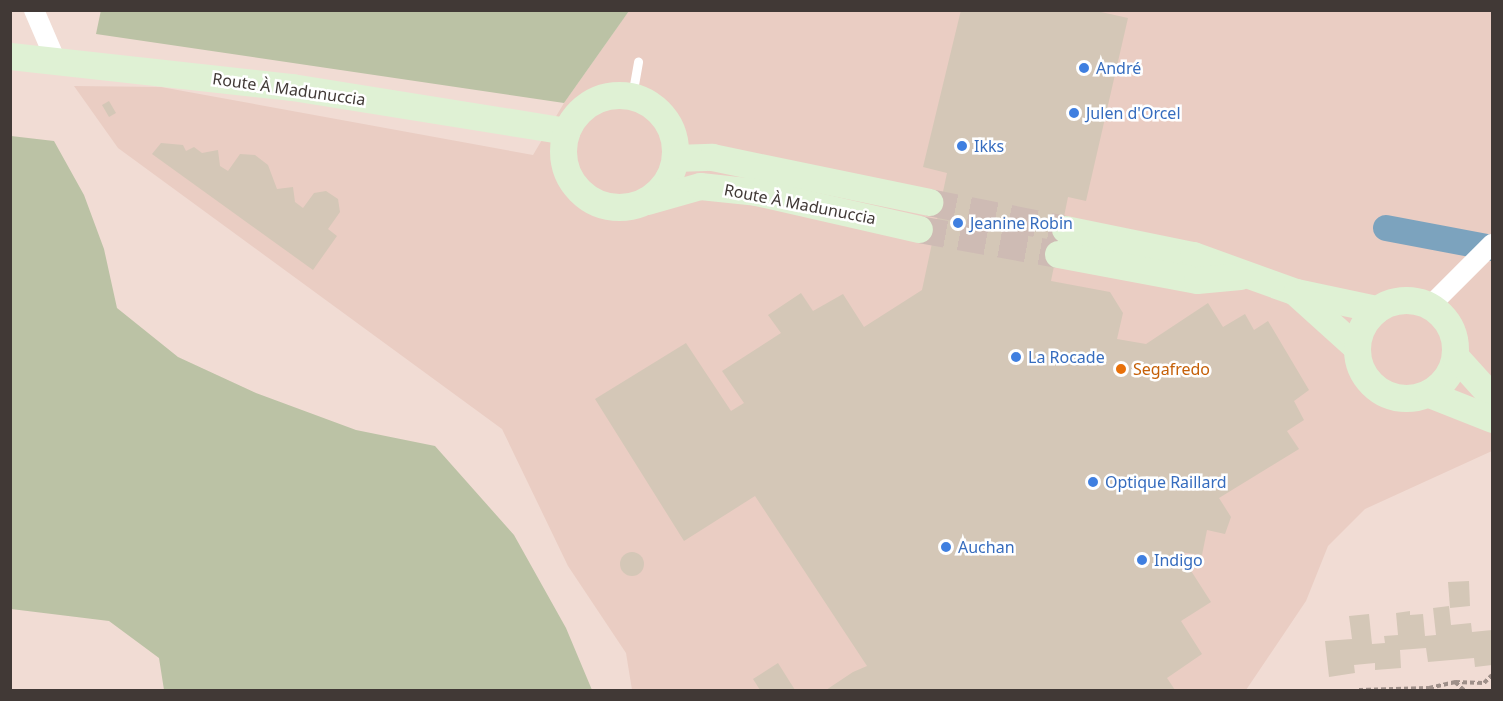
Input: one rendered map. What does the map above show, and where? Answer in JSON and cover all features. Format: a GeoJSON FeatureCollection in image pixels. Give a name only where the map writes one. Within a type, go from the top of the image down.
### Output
{"type":"FeatureCollection","features":[{"type":"Feature","properties":{"kind":"main road","name":"Route À Madunuccia"},"geometry":{"type":"LineString","coordinates":[[10,56],[292,87],[566,131]]}},
{"type":"Feature","properties":{"kind":"main road"},"geometry":{"type":"LineString","coordinates":[[605,96],[632,96],[656,109],[672,131],[675,158],[666,183],[646,201],[624,208],[602,205],[582,195],[568,177],[562,154],[566,131],[581,109],[605,96]]}},
{"type":"Feature","properties":{"kind":"main road","name":"Route À Madunuccia"},"geometry":{"type":"LineString","coordinates":[[675,158],[712,157],[929,202]]}},
{"type":"Feature","properties":{"kind":"main road","name":"Route À Madunuccia"},"geometry":{"type":"LineString","coordinates":[[646,201],[700,186],[756,192],[919,229]]}},
{"type":"Feature","properties":{"kind":"main road"},"geometry":{"type":"LineString","coordinates":[[1061,241],[1193,255],[1296,292],[1377,309]]}},
{"type":"Feature","properties":{"kind":"main road"},"geometry":{"type":"LineString","coordinates":[[1296,292],[1356,347]]}},
{"type":"Feature","properties":{"kind":"main road"},"geometry":{"type":"LineString","coordinates":[[1402,300],[1417,300],[1430,306],[1450,327],[1455,341],[1455,356],[1451,371],[1442,384],[1429,394],[1403,399],[1390,397],[1376,389],[1365,378],[1358,363],[1356,347],[1363,326],[1377,309],[1402,300]]}},
{"type":"Feature","properties":{"kind":"main road"},"geometry":{"type":"LineString","coordinates":[[1455,356],[1492,397]]}},
{"type":"Feature","properties":{"kind":"main road"},"geometry":{"type":"LineString","coordinates":[[1429,394],[1492,419]]}},
{"type":"Feature","properties":{"kind":"street"},"geometry":{"type":"LineString","coordinates":[[34,10],[56,61]]}},
{"type":"Feature","properties":{"kind":"street"},"geometry":{"type":"LineString","coordinates":[[1430,306],[1492,244]]}},
{"type":"Feature","properties":{"kind":"lane"},"geometry":{"type":"LineString","coordinates":[[632,96],[638,62]]}},
{"type":"Feature","properties":{"kind":"path"},"geometry":{"type":"LineString","coordinates":[[1359,690],[1429,688],[1455,682],[1484,683],[1492,675]]}},
{"type":"Feature","properties":{"kind":"path"},"geometry":{"type":"LineString","coordinates":[[1455,682],[1464,690]]}},
{"type":"Feature","properties":{"kind":"shaded area"},"geometry":{"type":"Polygon","coordinates":[[[629,11],[1492,11],[1492,451],[1365,509],[1328,546],[1306,601],[1246,690],[632,690],[626,653],[568,566],[502,429],[118,148],[74,86],[161,87],[533,155],[564,103],[629,11]]]}},
{"type":"Feature","properties":{"kind":"green space"},"geometry":{"type":"Polygon","coordinates":[[[101,10],[629,11],[564,103],[96,34],[101,10]]]}},
{"type":"Feature","properties":{"kind":"green space"},"geometry":{"type":"Polygon","coordinates":[[[11,136],[54,141],[84,195],[104,249],[117,308],[178,357],[256,393],[356,430],[435,446],[514,535],[566,628],[592,690],[164,690],[159,658],[109,621],[11,609],[11,136]]]}},
{"type":"Feature","properties":{"kind":"building","name":"La Rocade"},"geometry":{"type":"Polygon","coordinates":[[[961,10],[1092,10],[1128,18],[1086,201],[1068,197],[1051,281],[1110,292],[1123,313],[1117,339],[1146,344],[1208,303],[1223,327],[1245,314],[1254,330],[1268,321],[1309,390],[1294,401],[1304,420],[1287,431],[1299,449],[1219,498],[1231,517],[1225,534],[1207,530],[1202,555],[1179,552],[1211,602],[1181,621],[1202,654],[1167,678],[1175,690],[826,690],[853,672],[867,666],[755,496],[684,541],[595,399],[686,343],[731,411],[744,403],[722,371],[781,333],[768,315],[801,293],[813,311],[843,294],[864,327],[922,290],[947,173],[923,167],[961,10]]]}},
{"type":"Feature","properties":{"kind":"building"},"geometry":{"type":"Polygon","coordinates":[[[109,101],[116,113],[109,117],[102,105],[109,101]]]}},
{"type":"Feature","properties":{"kind":"building"},"geometry":{"type":"Polygon","coordinates":[[[161,143],[183,145],[186,151],[194,147],[202,153],[218,150],[220,166],[228,171],[240,154],[255,155],[268,165],[277,189],[293,187],[295,202],[303,208],[314,193],[326,191],[338,199],[340,212],[328,229],[337,236],[313,270],[152,154],[161,143]]]}},
{"type":"Feature","properties":{"kind":"building"},"geometry":{"type":"Polygon","coordinates":[[[632,552],[641,555],[644,564],[641,573],[632,576],[623,573],[620,564],[623,555],[632,552]]]}},
{"type":"Feature","properties":{"kind":"building"},"geometry":{"type":"Polygon","coordinates":[[[1469,581],[1470,606],[1450,608],[1448,582],[1469,581]]]}},
{"type":"Feature","properties":{"kind":"building"},"geometry":{"type":"Polygon","coordinates":[[[1449,606],[1451,625],[1471,623],[1472,632],[1492,630],[1492,665],[1475,667],[1474,658],[1428,662],[1426,648],[1400,650],[1401,668],[1375,670],[1375,663],[1354,665],[1355,673],[1329,677],[1325,641],[1352,639],[1349,616],[1369,614],[1372,644],[1385,643],[1384,636],[1398,635],[1396,613],[1410,611],[1410,615],[1423,614],[1425,636],[1436,635],[1433,608],[1449,606]]]}},
{"type":"Feature","properties":{"kind":"building"},"geometry":{"type":"Polygon","coordinates":[[[778,663],[795,690],[760,690],[753,679],[778,663]]]}},
{"type":"Feature","properties":{"kind":"waterway"},"geometry":{"type":"LineString","coordinates":[[1386,228],[1492,248]]}},
{"type":"Feature","properties":{"kind":"tunnel"},"geometry":{"type":"LineString","coordinates":[[929,202],[1065,229]]}},
{"type":"Feature","properties":{"kind":"tunnel"},"geometry":{"type":"LineString","coordinates":[[919,229],[1058,254]]}},
{"type":"Feature","properties":{"kind":"place","name":"André"},"geometry":{"type":"Point","coordinates":[1084,68]}},
{"type":"Feature","properties":{"kind":"place","name":"Julen d'Orcel"},"geometry":{"type":"Point","coordinates":[1074,113]}},
{"type":"Feature","properties":{"kind":"place","name":"Ikks"},"geometry":{"type":"Point","coordinates":[962,146]}},
{"type":"Feature","properties":{"kind":"place","name":"Jeanine Robin"},"geometry":{"type":"Point","coordinates":[958,223]}},
{"type":"Feature","properties":{"kind":"place","name":"La Rocade"},"geometry":{"type":"Point","coordinates":[1016,357]}},
{"type":"Feature","properties":{"kind":"place","name":"Segafredo"},"geometry":{"type":"Point","coordinates":[1121,369]}},
{"type":"Feature","properties":{"kind":"place","name":"Optique Raillard"},"geometry":{"type":"Point","coordinates":[1093,482]}},
{"type":"Feature","properties":{"kind":"place","name":"Auchan"},"geometry":{"type":"Point","coordinates":[946,547]}},
{"type":"Feature","properties":{"kind":"place","name":"Indigo"},"geometry":{"type":"Point","coordinates":[1142,560]}}]}
